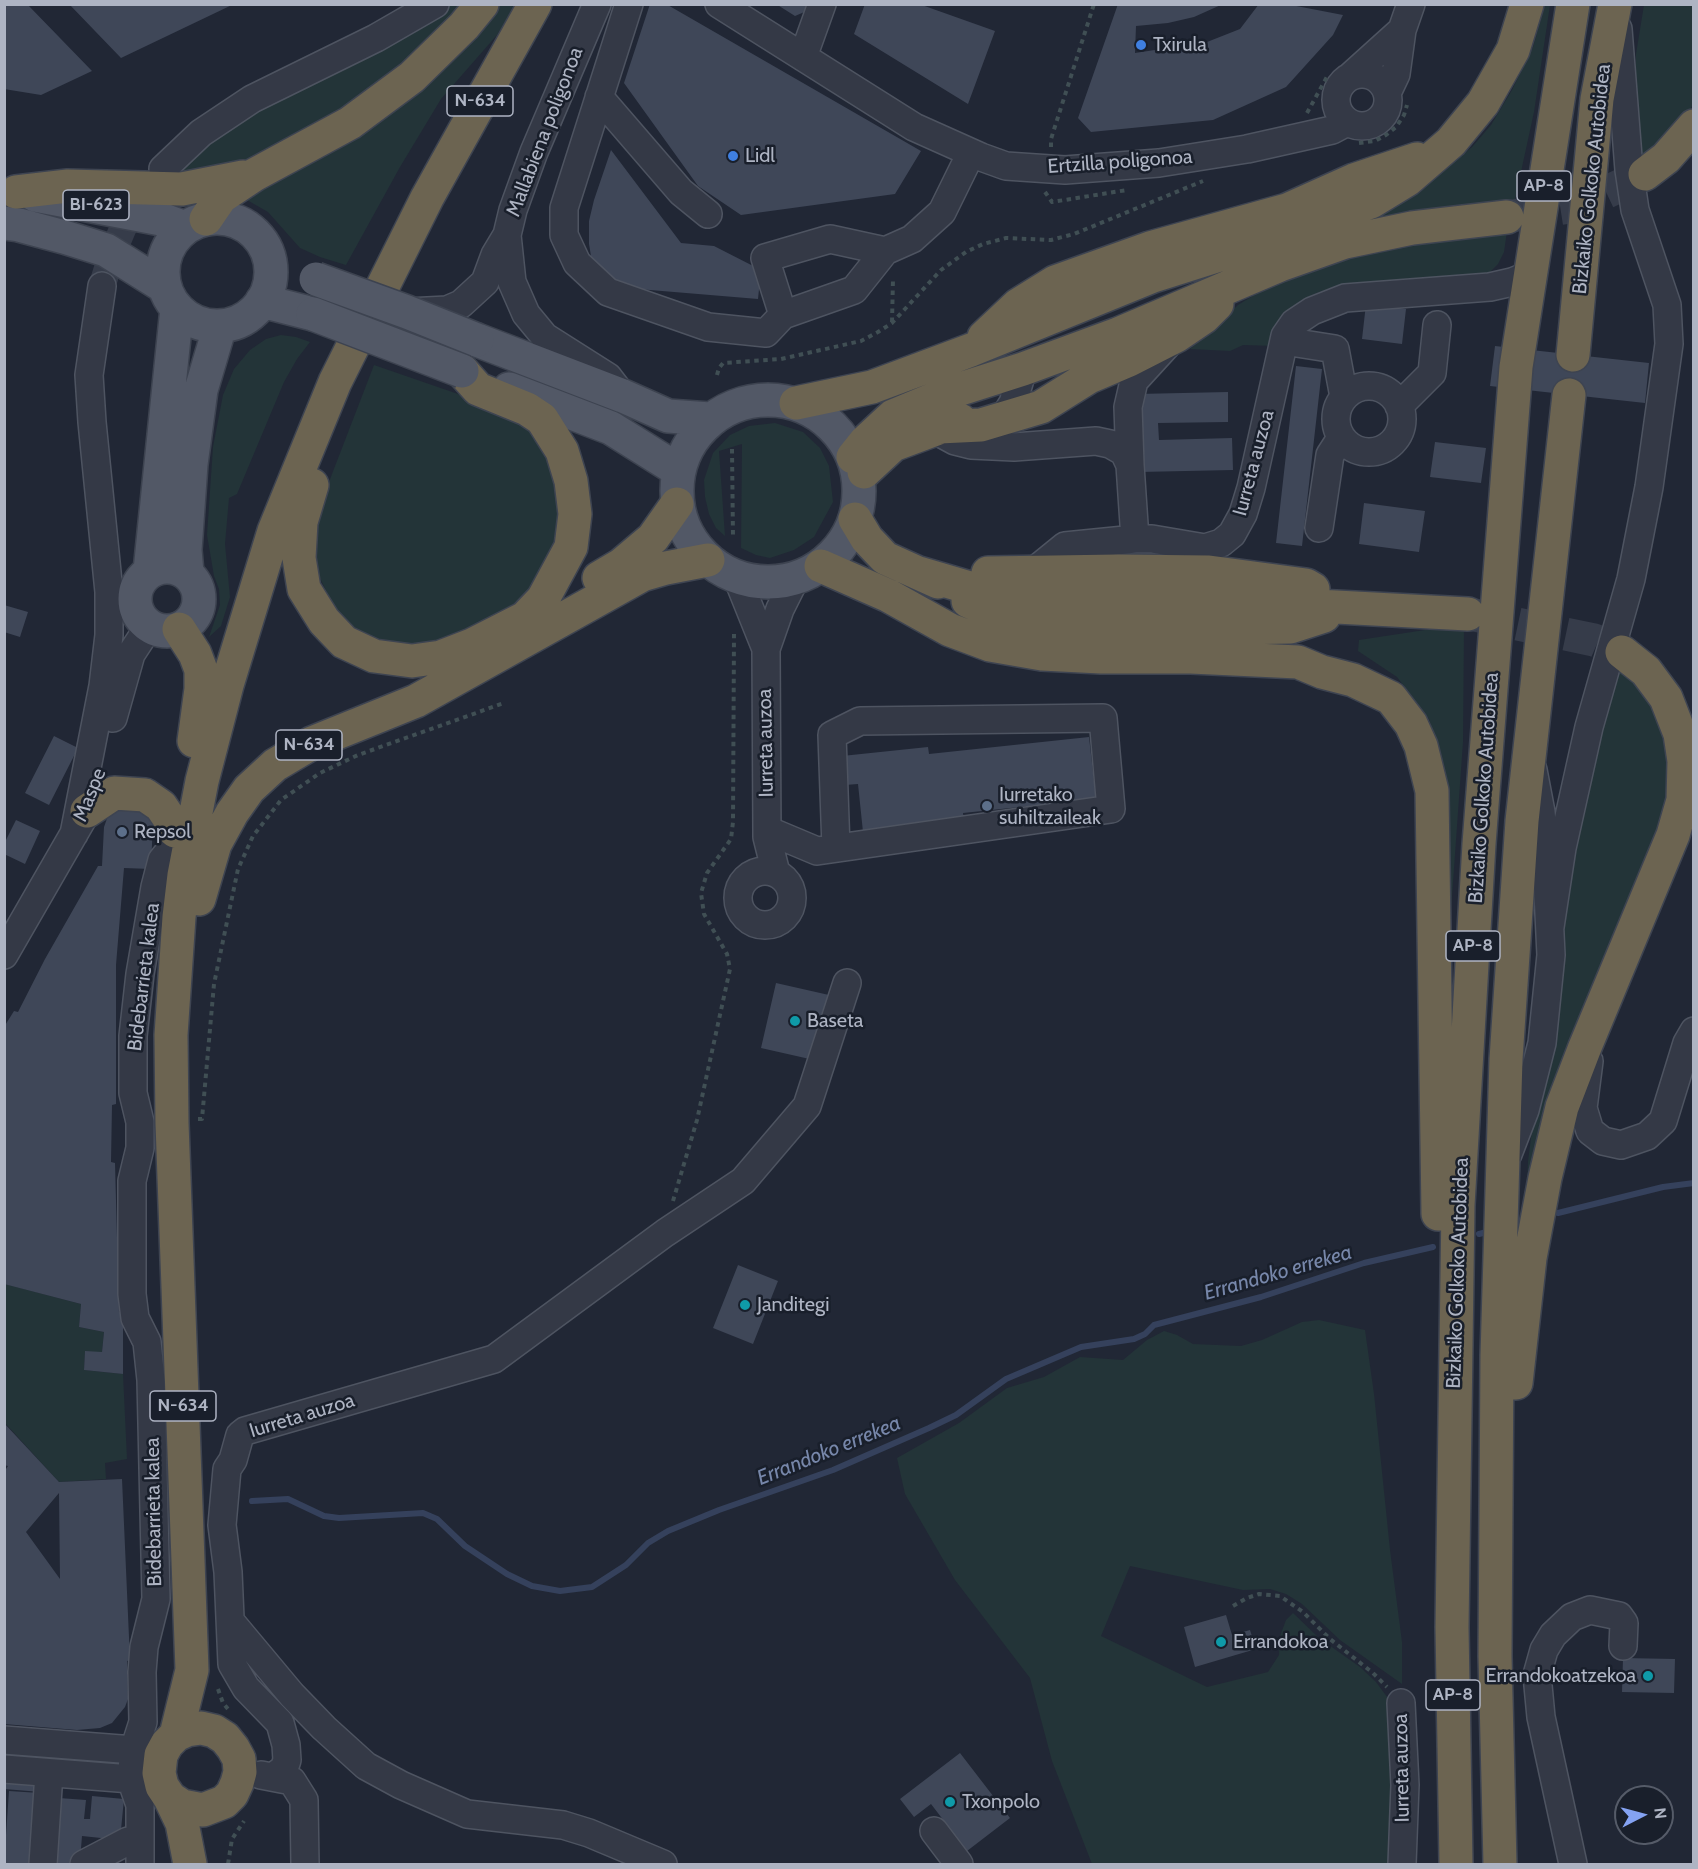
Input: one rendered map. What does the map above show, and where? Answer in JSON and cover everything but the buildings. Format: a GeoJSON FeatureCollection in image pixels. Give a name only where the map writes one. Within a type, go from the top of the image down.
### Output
{"type":"FeatureCollection","features":[{"type":"Feature","properties":{"kind":"highway"},"geometry":{"type":"LineString","coordinates":[[195,224],[221,197],[254,175],[350,123],[412,77],[464,26],[482,4]]}},
{"type":"Feature","properties":{"kind":"highway","name":"N-634"},"geometry":{"type":"LineString","coordinates":[[174,977],[184,875],[202,782],[227,685],[274,531],[335,382],[427,198],[535,4]]}},
{"type":"Feature","properties":{"kind":"highway"},"geometry":{"type":"LineString","coordinates":[[796,403],[872,387],[985,344],[1232,242],[1371,202],[1407,180],[1451,142],[1483,103],[1513,50],[1527,4]]}},
{"type":"Feature","properties":{"kind":"highway","name":"Bizkaiko Golkoko Autobidea"},"geometry":{"type":"LineString","coordinates":[[1456,1864],[1452,1526],[1458,1205],[1479,844],[1516,368],[1574,4]]}},
{"type":"Feature","properties":{"kind":"highway","name":"Bizkaiko Golkoko Autobidea"},"geometry":{"type":"LineString","coordinates":[[1573,355],[1597,99],[1616,4]]}},
{"type":"Feature","properties":{"kind":"highway"},"geometry":{"type":"LineString","coordinates":[[1645,174],[1666,158],[1694,126]]}},
{"type":"Feature","properties":{"kind":"highway"},"geometry":{"type":"LineString","coordinates":[[1232,242],[1271,209],[1287,210],[1354,180],[1439,152]]}},
{"type":"Feature","properties":{"kind":"highway"},"geometry":{"type":"LineString","coordinates":[[10,192],[68,186],[182,189],[254,175]]}},
{"type":"Feature","properties":{"kind":"highway"},"geometry":{"type":"LineString","coordinates":[[427,198],[402,277],[316,471],[301,522],[299,558],[304,589],[324,621],[344,642],[374,656],[412,661],[441,657],[472,645],[525,618],[621,565],[653,538],[677,504]]}},
{"type":"Feature","properties":{"kind":"highway"},"geometry":{"type":"LineString","coordinates":[[856,467],[865,442],[893,416],[951,392],[1023,369],[1118,334],[1280,265],[1345,242],[1413,228],[1508,217]]}},
{"type":"Feature","properties":{"kind":"highway"},"geometry":{"type":"LineString","coordinates":[[856,467],[893,445],[936,428],[1008,411],[1062,392],[1089,376],[1129,360],[1176,336],[1204,317],[1221,291]]}},
{"type":"Feature","properties":{"kind":"highway"},"geometry":{"type":"LineString","coordinates":[[462,370],[477,389],[526,409],[542,419],[562,451],[571,481],[575,514],[572,547],[543,599],[525,618]]}},
{"type":"Feature","properties":{"kind":"highway","name":"Bizkaiko Golkoko Autobidea"},"geometry":{"type":"LineString","coordinates":[[1500,1864],[1496,1656],[1497,1355],[1506,1059],[1522,821],[1569,395]]}},
{"type":"Feature","properties":{"kind":"highway"},"geometry":{"type":"LineString","coordinates":[[855,519],[867,539],[885,558],[919,573],[987,593],[1468,614]]}},
{"type":"Feature","properties":{"kind":"highway","name":"N-634"},"geometry":{"type":"LineString","coordinates":[[184,1131],[177,1123],[191,940],[201,888],[215,844],[232,813],[249,789],[275,765],[312,743],[416,701],[642,575],[708,560]]}},
{"type":"Feature","properties":{"kind":"highway"},"geometry":{"type":"LineString","coordinates":[[808,572],[852,578],[868,592],[934,634],[968,651],[995,659],[1069,669],[1310,667],[1353,681],[1391,698],[1411,724],[1421,746],[1432,791],[1442,1493],[1452,1526]]}},
{"type":"Feature","properties":{"kind":"highway"},"geometry":{"type":"LineString","coordinates":[[919,573],[1209,572],[1306,585],[1352,608]]}},
{"type":"Feature","properties":{"kind":"highway"},"geometry":{"type":"LineString","coordinates":[[164,627],[198,662],[201,670],[201,689],[193,747],[173,840],[163,915],[163,939],[174,977]]}},
{"type":"Feature","properties":{"kind":"highway"},"geometry":{"type":"LineString","coordinates":[[1497,1478],[1512,1416],[1530,1258],[1545,1178],[1562,1107],[1673,835],[1683,800],[1684,761],[1680,734],[1666,698],[1646,670],[1622,652]]}},
{"type":"Feature","properties":{"kind":"highway"},"geometry":{"type":"LineString","coordinates":[[80,823],[114,793],[146,795],[160,806],[169,818],[173,840]]}},
{"type":"Feature","properties":{"kind":"highway","name":"Bidebarrieta kalea"},"geometry":{"type":"LineString","coordinates":[[174,977],[171,1035],[184,1131],[192,1670]]}},
{"type":"Feature","properties":{"kind":"highway"},"geometry":{"type":"LineString","coordinates":[[192,1670],[214,1731]]}},
{"type":"Feature","properties":{"kind":"highway"},"geometry":{"type":"LineString","coordinates":[[190,1864],[182,1823],[159,1773],[159,1761],[171,1740],[192,1670]]}},
{"type":"Feature","properties":{"kind":"highway"},"geometry":{"type":"LineString","coordinates":[[171,1740],[194,1729],[214,1731],[225,1738],[233,1748],[247,1788]]}},
{"type":"Feature","properties":{"kind":"highway"},"geometry":{"type":"LineString","coordinates":[[168,1794],[182,1806],[203,1810],[247,1788]]}},
{"type":"Feature","properties":{"kind":"highway"},"geometry":{"type":"LineString","coordinates":[[200,1864],[209,1834],[247,1788]]}},
{"type":"Feature","properties":{"kind":"main road","name":"BI-623"},"geometry":{"type":"LineString","coordinates":[[10,192],[195,224]]}},
{"type":"Feature","properties":{"kind":"main road"},"geometry":{"type":"LineString","coordinates":[[150,571],[171,298],[163,270],[166,254],[173,240],[195,224],[221,218],[236,221],[250,229],[261,240],[268,254],[271,270],[269,286],[262,301],[251,314],[237,322],[220,326],[204,325],[189,319],[171,298]]}},
{"type":"Feature","properties":{"kind":"main road","name":"BI-623"},"geometry":{"type":"LineString","coordinates":[[4,223],[64,237],[106,250],[171,298]]}},
{"type":"Feature","properties":{"kind":"main road"},"geometry":{"type":"LineString","coordinates":[[268,254],[316,279],[623,396],[668,416],[710,419]]}},
{"type":"Feature","properties":{"kind":"main road"},"geometry":{"type":"LineString","coordinates":[[262,301],[313,314],[611,428],[678,470]]}},
{"type":"Feature","properties":{"kind":"main road"},"geometry":{"type":"LineString","coordinates":[[187,573],[169,566],[150,571],[143,577],[136,594],[138,611],[164,627],[194,617],[198,608],[198,589],[187,573],[185,550],[191,464],[201,390],[220,326]]}},
{"type":"Feature","properties":{"kind":"main road"},"geometry":{"type":"LineString","coordinates":[[766,398],[796,403],[820,415],[840,434],[856,467],[859,498],[855,519],[847,537],[835,553],[808,572],[765,583],[738,577],[725,572],[708,560],[693,544],[683,525],[677,504],[678,470],[690,442],[710,419],[736,404],[766,398]]}},
{"type":"Feature","properties":{"kind":"street"},"geometry":{"type":"LineString","coordinates":[[163,169],[201,133],[252,99],[376,38],[435,4]]}},
{"type":"Feature","properties":{"kind":"street"},"geometry":{"type":"LineString","coordinates":[[585,29],[597,4]]}},
{"type":"Feature","properties":{"kind":"street"},"geometry":{"type":"LineString","coordinates":[[585,29],[604,4]]}},
{"type":"Feature","properties":{"kind":"street"},"geometry":{"type":"LineString","coordinates":[[629,4],[564,208],[564,235],[577,263],[608,292],[708,327],[766,333],[783,315],[854,290],[885,251],[912,239],[942,212],[971,153]]}},
{"type":"Feature","properties":{"kind":"street"},"geometry":{"type":"LineString","coordinates":[[719,4],[803,57],[822,4]]}},
{"type":"Feature","properties":{"kind":"street"},"geometry":{"type":"LineString","coordinates":[[1550,927],[1562,848],[1587,738],[1631,579],[1649,487],[1669,344],[1667,305],[1641,229],[1632,190],[1618,51],[1616,4]]}},
{"type":"Feature","properties":{"kind":"street"},"geometry":{"type":"LineString","coordinates":[[1301,126],[1340,81],[1406,17]]}},
{"type":"Feature","properties":{"kind":"street"},"geometry":{"type":"LineString","coordinates":[[1387,93],[1396,74],[1406,17]]}},
{"type":"Feature","properties":{"kind":"street","name":"Mallabiena poligonoa"},"geometry":{"type":"LineString","coordinates":[[507,235],[513,210],[534,152],[585,29]]}},
{"type":"Feature","properties":{"kind":"street","name":"Ertzilla poligonoa"},"geometry":{"type":"LineString","coordinates":[[803,57],[914,127],[1006,166],[1065,170],[1159,163],[1247,149],[1301,126],[1332,130],[1347,122]]}},
{"type":"Feature","properties":{"kind":"street"},"geometry":{"type":"LineString","coordinates":[[1360,74],[1377,78],[1387,93],[1388,102],[1381,118],[1374,124],[1365,126],[1356,126],[1347,122],[1338,111],[1340,81],[1360,74]]}},
{"type":"Feature","properties":{"kind":"street"},"geometry":{"type":"LineString","coordinates":[[599,97],[681,192],[708,214]]}},
{"type":"Feature","properties":{"kind":"street"},"geometry":{"type":"LineString","coordinates":[[407,312],[447,310],[461,304],[485,282],[495,255],[507,235]]}},
{"type":"Feature","properties":{"kind":"street"},"geometry":{"type":"LineString","coordinates":[[507,235],[512,282],[526,314],[545,337],[608,377],[623,396]]}},
{"type":"Feature","properties":{"kind":"street"},"geometry":{"type":"LineString","coordinates":[[783,315],[765,258],[830,239],[885,251]]}},
{"type":"Feature","properties":{"kind":"street","name":"Iurreta auzoa"},"geometry":{"type":"LineString","coordinates":[[1033,572],[1065,546],[1152,539],[1205,548],[1221,543],[1232,534],[1243,514],[1251,488],[1285,336],[1294,322],[1312,311],[1345,298],[1490,287],[1529,275]]}},
{"type":"Feature","properties":{"kind":"street"},"geometry":{"type":"LineString","coordinates":[[80,823],[103,686],[109,635],[109,592],[89,375],[102,286]]}},
{"type":"Feature","properties":{"kind":"street"},"geometry":{"type":"LineString","coordinates":[[1333,303],[1335,349],[1344,397]]}},
{"type":"Feature","properties":{"kind":"street"},"geometry":{"type":"LineString","coordinates":[[1399,406],[1432,373],[1437,325]]}},
{"type":"Feature","properties":{"kind":"street"},"geometry":{"type":"LineString","coordinates":[[936,428],[955,441],[971,446],[1014,447],[1096,441],[1111,437],[1123,428],[1128,415],[1134,381],[1176,336]]}},
{"type":"Feature","properties":{"kind":"street"},"geometry":{"type":"LineString","coordinates":[[1284,341],[1335,349]]}},
{"type":"Feature","properties":{"kind":"street"},"geometry":{"type":"LineString","coordinates":[[1008,411],[1023,369]]}},
{"type":"Feature","properties":{"kind":"street"},"geometry":{"type":"LineString","coordinates":[[1374,386],[1385,390],[1399,406],[1402,417],[1401,428],[1389,446],[1379,451],[1369,453],[1348,446],[1336,427],[1335,417],[1338,406],[1353,390],[1374,386]]}},
{"type":"Feature","properties":{"kind":"street"},"geometry":{"type":"LineString","coordinates":[[1128,415],[1135,539]]}},
{"type":"Feature","properties":{"kind":"street"},"geometry":{"type":"LineString","coordinates":[[1319,528],[1330,455],[1341,438]]}},
{"type":"Feature","properties":{"kind":"street"},"geometry":{"type":"LineString","coordinates":[[1096,441],[1110,444],[1124,452],[1130,465]]}},
{"type":"Feature","properties":{"kind":"street"},"geometry":{"type":"LineString","coordinates":[[766,649],[780,609],[808,572]]}},
{"type":"Feature","properties":{"kind":"street"},"geometry":{"type":"LineString","coordinates":[[738,577],[766,649]]}},
{"type":"Feature","properties":{"kind":"street","name":"Maspe"},"geometry":{"type":"LineString","coordinates":[[4,955],[80,823],[104,760],[117,699],[131,654],[164,627]]}},
{"type":"Feature","properties":{"kind":"street","name":"Iurreta auzoa"},"geometry":{"type":"LineString","coordinates":[[766,649],[766,727],[751,752],[750,794],[767,828]]}},
{"type":"Feature","properties":{"kind":"street"},"geometry":{"type":"LineString","coordinates":[[762,874],[767,828],[817,850],[836,848],[1111,809],[1103,718],[860,721],[832,735],[836,848]]}},
{"type":"Feature","properties":{"kind":"street"},"geometry":{"type":"LineString","coordinates":[[1502,1169],[1525,1110],[1542,1043],[1551,955],[1541,812],[1530,755]]}},
{"type":"Feature","properties":{"kind":"street","name":"Bidebarrieta kalea"},"geometry":{"type":"LineString","coordinates":[[132,1767],[143,1722],[144,1647],[155,1611],[156,1599],[151,1380],[147,1342],[135,1317],[132,1294],[132,1181],[140,1148],[140,1122],[133,1093],[133,1036],[140,974],[155,887],[162,860],[173,840]]}},
{"type":"Feature","properties":{"kind":"street","name":"Iurreta auzoa"},"geometry":{"type":"LineString","coordinates":[[231,1622],[222,1525],[227,1469],[233,1460],[240,1435],[245,1431],[494,1359],[665,1233],[743,1181],[807,1106],[847,983]]}},
{"type":"Feature","properties":{"kind":"street"},"geometry":{"type":"LineString","coordinates":[[1598,1015],[1585,1082],[1583,1108],[1590,1131],[1603,1141],[1621,1145],[1647,1136],[1663,1121],[1694,1031]]}},
{"type":"Feature","properties":{"kind":"street"},"geometry":{"type":"LineString","coordinates":[[1573,1864],[1541,1718],[1537,1675],[1545,1650],[1553,1635],[1572,1617],[1590,1610],[1619,1616],[1624,1623],[1623,1646]]}},
{"type":"Feature","properties":{"kind":"street"},"geometry":{"type":"LineString","coordinates":[[231,1622],[232,1664],[237,1676],[280,1723],[286,1745],[287,1760],[284,1769],[247,1788]]}},
{"type":"Feature","properties":{"kind":"street"},"geometry":{"type":"LineString","coordinates":[[231,1622],[292,1695],[366,1766],[401,1785],[467,1814],[563,1825],[620,1845],[663,1864]]}},
{"type":"Feature","properties":{"kind":"street","name":"Iurreta auzoa"},"geometry":{"type":"LineString","coordinates":[[1401,1703],[1405,1785],[1402,1864]]}},
{"type":"Feature","properties":{"kind":"street"},"geometry":{"type":"LineString","coordinates":[[4,1740],[132,1767],[151,1785],[168,1794]]}},
{"type":"Feature","properties":{"kind":"street"},"geometry":{"type":"LineString","coordinates":[[140,1864],[140,1805],[132,1767],[144,1750],[171,1740]]}},
{"type":"Feature","properties":{"kind":"street"},"geometry":{"type":"LineString","coordinates":[[4,1769],[49,1773],[132,1767]]}},
{"type":"Feature","properties":{"kind":"street"},"geometry":{"type":"LineString","coordinates":[[44,1864],[49,1773]]}},
{"type":"Feature","properties":{"kind":"street"},"geometry":{"type":"LineString","coordinates":[[247,1788],[292,1781],[304,1800],[305,1864]]}},
{"type":"Feature","properties":{"kind":"street"},"geometry":{"type":"LineString","coordinates":[[934,1831],[959,1864]]}},
{"type":"Feature","properties":{"kind":"street"},"geometry":{"type":"LineString","coordinates":[[84,1864],[128,1840]]}},
{"type":"Feature","properties":{"kind":"path"},"geometry":{"type":"LineString","coordinates":[[1051,154],[1051,139],[1094,4]]}},
{"type":"Feature","properties":{"kind":"path"},"geometry":{"type":"LineString","coordinates":[[1301,126],[1327,76],[1340,81]]}},
{"type":"Feature","properties":{"kind":"path"},"geometry":{"type":"LineString","coordinates":[[717,375],[723,363],[781,359],[861,340],[878,332],[892,323],[941,270],[966,252],[983,244],[1006,238],[1051,240],[1074,234],[1173,193]]}},
{"type":"Feature","properties":{"kind":"path"},"geometry":{"type":"LineString","coordinates":[[732,449],[733,537]]}},
{"type":"Feature","properties":{"kind":"path"},"geometry":{"type":"LineString","coordinates":[[670,1209],[697,1120],[729,969],[727,954],[704,914],[701,893],[707,873],[731,838],[733,822],[734,628]]}},
{"type":"Feature","properties":{"kind":"path"},"geometry":{"type":"LineString","coordinates":[[184,1131],[202,1119],[214,984],[238,869],[253,836],[281,800],[320,773],[358,755],[504,703]]}},
{"type":"Feature","properties":{"kind":"path","name":"Iurreta auzoa"},"geometry":{"type":"LineString","coordinates":[[1233,1606],[1259,1594],[1280,1596],[1290,1601],[1330,1639],[1373,1673],[1401,1703]]}},
{"type":"Feature","properties":{"kind":"path"},"geometry":{"type":"LineString","coordinates":[[228,1864],[232,1839],[247,1788]]}},
{"type":"Feature","properties":{"kind":"shaded area"},"geometry":{"type":"Polygon","coordinates":[[[450,5],[465,5],[394,72],[343,107],[292,138],[229,169],[169,177],[202,146],[238,121],[421,24],[450,5]]]}},
{"type":"Feature","properties":{"kind":"shaded area"},"geometry":{"type":"Polygon","coordinates":[[[498,5],[515,5],[497,35],[441,99],[400,167],[346,265],[300,248],[268,212],[247,200],[465,43],[498,5]]]}},
{"type":"Feature","properties":{"kind":"shaded area"},"geometry":{"type":"Polygon","coordinates":[[[1545,5],[1550,5],[1534,112],[1514,204],[1288,249],[1375,217],[1413,196],[1472,147],[1491,125],[1512,90],[1533,47],[1545,5]]]}},
{"type":"Feature","properties":{"kind":"shaded area"},"geometry":{"type":"Polygon","coordinates":[[[1644,5],[1693,5],[1693,104],[1685,121],[1640,161],[1634,117],[1636,54],[1644,5]]]}},
{"type":"Feature","properties":{"kind":"shaded area"},"geometry":{"type":"Polygon","coordinates":[[[1507,231],[1504,252],[1498,264],[1487,275],[1344,286],[1319,292],[1300,301],[1283,319],[1275,346],[1243,345],[1230,351],[1190,349],[1238,305],[1264,289],[1333,260],[1439,240],[1507,231]]]}},
{"type":"Feature","properties":{"kind":"shaded area"},"geometry":{"type":"Polygon","coordinates":[[[281,335],[310,342],[284,382],[237,494],[229,498],[225,544],[230,597],[221,626],[209,637],[220,605],[219,589],[214,576],[207,535],[213,447],[223,395],[234,369],[250,350],[266,339],[281,335]]]}},
{"type":"Feature","properties":{"kind":"shaded area"},"geometry":{"type":"Polygon","coordinates":[[[374,365],[516,414],[539,429],[564,490],[553,560],[515,609],[431,648],[375,642],[352,626],[334,607],[318,574],[314,543],[327,487],[374,365]]]}},
{"type":"Feature","properties":{"kind":"shaded area"},"geometry":{"type":"Polygon","coordinates":[[[775,423],[803,432],[820,448],[829,466],[833,502],[814,537],[794,550],[770,558],[741,548],[742,444],[719,451],[725,536],[716,528],[709,514],[704,480],[713,453],[730,435],[749,426],[775,423]]]}},
{"type":"Feature","properties":{"kind":"shaded area"},"geometry":{"type":"Polygon","coordinates":[[[1464,628],[1463,742],[1444,1009],[1440,758],[1429,719],[1397,677],[1358,651],[1359,640],[1425,630],[1464,628]]]}},
{"type":"Feature","properties":{"kind":"shaded area"},"geometry":{"type":"Polygon","coordinates":[[[1615,667],[1636,681],[1655,708],[1667,739],[1672,780],[1662,827],[1525,1232],[1528,1161],[1569,843],[1615,667]]]}},
{"type":"Feature","properties":{"kind":"shaded area"},"geometry":{"type":"Polygon","coordinates":[[[5,1284],[81,1304],[79,1327],[104,1332],[102,1352],[85,1352],[84,1370],[123,1374],[127,1459],[105,1463],[106,1479],[59,1482],[5,1423],[5,1284]]]}},
{"type":"Feature","properties":{"kind":"shaded area"},"geometry":{"type":"Polygon","coordinates":[[[1319,1320],[1365,1330],[1402,1642],[1402,1684],[1340,1640],[1302,1604],[1286,1594],[1270,1589],[1243,1590],[1130,1566],[1101,1636],[1207,1687],[1268,1672],[1279,1655],[1280,1636],[1286,1620],[1293,1613],[1319,1638],[1360,1667],[1376,1682],[1393,1705],[1391,1864],[1092,1864],[1052,1761],[1030,1678],[955,1580],[905,1494],[897,1458],[959,1423],[1007,1388],[1044,1377],[1080,1357],[1123,1360],[1147,1340],[1164,1331],[1193,1344],[1241,1346],[1262,1340],[1302,1322],[1319,1320]]]}},
{"type":"Feature","properties":{"kind":"waterway","name":"Errandoko errekea"},"geometry":{"type":"LineString","coordinates":[[1558,1213],[1663,1187],[1694,1183]]}},
{"type":"Feature","properties":{"kind":"waterway","name":"Errandoko errekea"},"geometry":{"type":"LineString","coordinates":[[1479,1234],[1483,1233]]}},
{"type":"Feature","properties":{"kind":"waterway","name":"Errandoko errekea"},"geometry":{"type":"LineString","coordinates":[[252,1501],[288,1499],[324,1516],[339,1518],[423,1513],[437,1519],[465,1546],[507,1574],[532,1586],[560,1591],[592,1587],[626,1565],[648,1543],[668,1531],[719,1510],[833,1470],[929,1428],[956,1415],[1006,1379],[1081,1347],[1134,1339],[1145,1334],[1154,1325],[1261,1297],[1364,1263],[1433,1247]]}},
{"type":"Feature","properties":{"kind":"tunnel"},"geometry":{"type":"LineString","coordinates":[[1512,216],[1577,206],[1645,174]]}},
{"type":"Feature","properties":{"kind":"tunnel"},"geometry":{"type":"LineString","coordinates":[[102,286],[123,228],[141,198]]}},
{"type":"Feature","properties":{"kind":"tunnel"},"geometry":{"type":"LineString","coordinates":[[1470,614],[1594,640],[1622,652]]}},
{"type":"Feature","properties":{"kind":"place","name":"Txirula"},"geometry":{"type":"Point","coordinates":[1141,45]}},
{"type":"Feature","properties":{"kind":"place","name":"Lidl"},"geometry":{"type":"Point","coordinates":[733,156]}},
{"type":"Feature","properties":{"kind":"place","name":"Iurretako suhiltzaileak"},"geometry":{"type":"Point","coordinates":[987,806]}},
{"type":"Feature","properties":{"kind":"place","name":"Repsol"},"geometry":{"type":"Point","coordinates":[122,832]}},
{"type":"Feature","properties":{"kind":"place","name":"Baseta"},"geometry":{"type":"Point","coordinates":[795,1021]}},
{"type":"Feature","properties":{"kind":"place","name":"Janditegi"},"geometry":{"type":"Point","coordinates":[745,1305]}},
{"type":"Feature","properties":{"kind":"place","name":"Errandokoa"},"geometry":{"type":"Point","coordinates":[1221,1642]}},
{"type":"Feature","properties":{"kind":"place","name":"Errandokoatzekoa"},"geometry":{"type":"Point","coordinates":[1648,1676]}},
{"type":"Feature","properties":{"kind":"place","name":"Txonpolo"},"geometry":{"type":"Point","coordinates":[950,1802]}}]}
